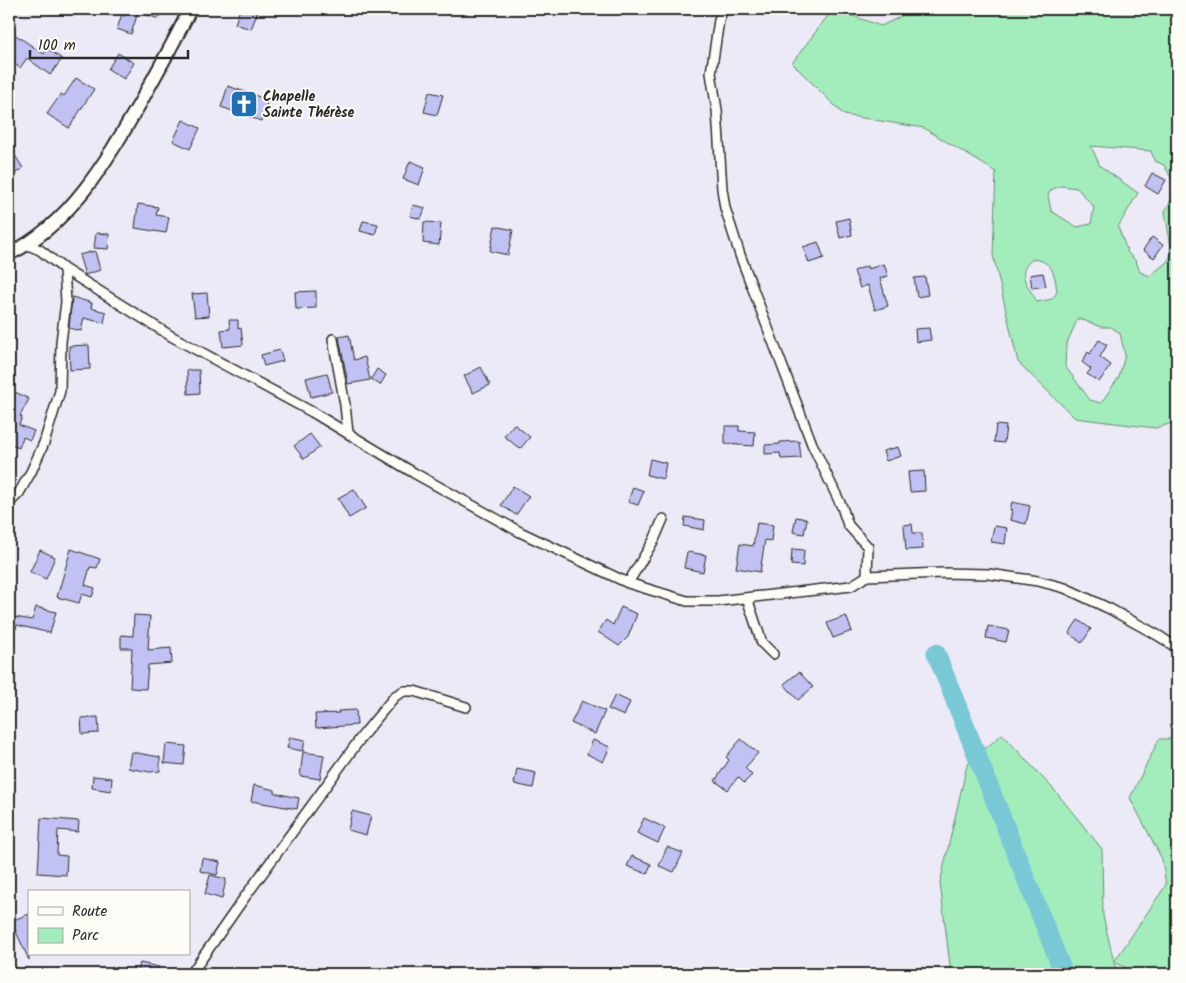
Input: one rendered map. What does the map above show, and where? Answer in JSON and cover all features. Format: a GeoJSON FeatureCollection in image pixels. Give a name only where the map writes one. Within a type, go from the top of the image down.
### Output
{"type":"FeatureCollection","features":[{"type":"Feature","properties":{"kind":"main road"},"geometry":{"type":"LineString","coordinates":[[9,254],[28,245],[79,197],[110,154],[174,43],[190,9]]}},
{"type":"Feature","properties":{"kind":"street"},"geometry":{"type":"LineString","coordinates":[[723,9],[719,20],[711,73],[717,110],[722,190],[725,208],[740,255],[812,444],[848,525],[868,547],[867,576]]}},
{"type":"Feature","properties":{"kind":"street"},"geometry":{"type":"LineString","coordinates":[[28,245],[40,250],[64,269],[170,336],[312,412],[520,532],[628,583],[687,601],[747,598],[851,586],[867,576],[942,573],[989,574],[1038,581],[1065,588],[1110,609],[1160,636],[1177,648]]}},
{"type":"Feature","properties":{"kind":"street"},"geometry":{"type":"LineString","coordinates":[[9,503],[19,493],[31,472],[44,443],[60,392],[61,342],[66,302],[64,269]]}},
{"type":"Feature","properties":{"kind":"street"},"geometry":{"type":"LineString","coordinates":[[333,339],[348,433]]}},
{"type":"Feature","properties":{"kind":"street"},"geometry":{"type":"LineString","coordinates":[[628,583],[654,540],[663,519]]}},
{"type":"Feature","properties":{"kind":"street"},"geometry":{"type":"LineString","coordinates":[[747,598],[762,643],[773,654]]}},
{"type":"Feature","properties":{"kind":"street"},"geometry":{"type":"LineString","coordinates":[[191,974],[363,735],[395,696],[404,691],[414,691],[466,706]]}},
{"type":"Feature","properties":{"kind":"street"},"geometry":{"type":"LineString","coordinates":[[9,969],[13,974]]}},
{"type":"Feature","properties":{"kind":"green space"},"geometry":{"type":"Polygon","coordinates":[[[833,9],[881,26],[916,9],[1177,9],[1177,89],[1174,92],[1177,117],[1177,422],[1155,428],[1075,418],[1018,362],[993,255],[996,172],[924,128],[844,115],[792,63],[833,9]],[[1091,146],[1100,166],[1138,193],[1118,227],[1128,253],[1136,261],[1140,272],[1150,276],[1167,262],[1172,253],[1165,212],[1174,194],[1174,183],[1164,165],[1155,161],[1151,151],[1091,146]],[[1061,186],[1052,189],[1048,195],[1051,211],[1077,227],[1091,224],[1094,207],[1077,188],[1061,186]],[[1033,259],[1024,270],[1025,280],[1037,302],[1052,299],[1057,292],[1052,270],[1040,260],[1033,259]],[[1078,318],[1066,345],[1065,366],[1090,400],[1101,403],[1119,377],[1125,355],[1120,333],[1111,327],[1101,327],[1078,318]]]}},
{"type":"Feature","properties":{"kind":"green space"},"geometry":{"type":"Polygon","coordinates":[[[1002,734],[1056,792],[1102,849],[1103,916],[1117,974],[951,974],[940,883],[967,765],[1002,734]]]}},
{"type":"Feature","properties":{"kind":"green space"},"geometry":{"type":"Polygon","coordinates":[[[1159,739],[1177,739],[1177,974],[1140,974],[1114,962],[1166,885],[1162,859],[1130,798],[1159,739]]]}},
{"type":"Feature","properties":{"kind":"building"},"geometry":{"type":"Polygon","coordinates":[[[127,9],[162,9],[159,19],[138,12],[131,34],[117,29],[122,14],[125,16],[127,9]]]}},
{"type":"Feature","properties":{"kind":"building"},"geometry":{"type":"Polygon","coordinates":[[[240,9],[259,9],[251,29],[235,24],[240,9]]]}},
{"type":"Feature","properties":{"kind":"building"},"geometry":{"type":"Polygon","coordinates":[[[14,34],[44,54],[48,49],[62,59],[50,75],[27,58],[20,68],[9,60],[9,42],[14,34]]]}},
{"type":"Feature","properties":{"kind":"building"},"geometry":{"type":"Polygon","coordinates":[[[118,53],[134,63],[124,79],[108,69],[118,53]]]}},
{"type":"Feature","properties":{"kind":"building"},"geometry":{"type":"Polygon","coordinates":[[[76,78],[94,89],[69,128],[47,114],[61,94],[64,96],[76,78]]]}},
{"type":"Feature","properties":{"kind":"building","name":"Chapelle Sainte Thérèse"},"geometry":{"type":"Polygon","coordinates":[[[228,86],[268,100],[261,121],[221,107],[228,86]]]}},
{"type":"Feature","properties":{"kind":"building"},"geometry":{"type":"Polygon","coordinates":[[[429,92],[443,95],[437,115],[424,112],[429,92]]]}},
{"type":"Feature","properties":{"kind":"building"},"geometry":{"type":"Polygon","coordinates":[[[183,120],[200,128],[190,149],[173,141],[183,120]]]}},
{"type":"Feature","properties":{"kind":"building"},"geometry":{"type":"Polygon","coordinates":[[[9,146],[23,168],[9,178],[9,146]]]}},
{"type":"Feature","properties":{"kind":"building"},"geometry":{"type":"Polygon","coordinates":[[[410,161],[425,167],[419,185],[403,179],[410,161]]]}},
{"type":"Feature","properties":{"kind":"building"},"geometry":{"type":"Polygon","coordinates":[[[1152,173],[1166,180],[1158,194],[1145,186],[1152,173]]]}},
{"type":"Feature","properties":{"kind":"building"},"geometry":{"type":"Polygon","coordinates":[[[138,204],[158,207],[156,215],[169,217],[166,233],[135,228],[138,204]]]}},
{"type":"Feature","properties":{"kind":"building"},"geometry":{"type":"Polygon","coordinates":[[[413,205],[425,208],[421,219],[410,216],[413,205]]]}},
{"type":"Feature","properties":{"kind":"building"},"geometry":{"type":"Polygon","coordinates":[[[849,218],[852,235],[840,238],[836,221],[849,218]]]}},
{"type":"Feature","properties":{"kind":"building"},"geometry":{"type":"Polygon","coordinates":[[[363,221],[378,224],[375,235],[360,231],[363,221]]]}},
{"type":"Feature","properties":{"kind":"building"},"geometry":{"type":"Polygon","coordinates":[[[424,222],[441,223],[439,245],[423,243],[424,222]]]}},
{"type":"Feature","properties":{"kind":"building"},"geometry":{"type":"Polygon","coordinates":[[[495,226],[513,230],[508,255],[490,251],[495,226]]]}},
{"type":"Feature","properties":{"kind":"building"},"geometry":{"type":"Polygon","coordinates":[[[96,233],[109,234],[108,249],[94,248],[96,233]]]}},
{"type":"Feature","properties":{"kind":"building"},"geometry":{"type":"Polygon","coordinates":[[[1152,237],[1163,245],[1154,258],[1143,250],[1152,237]]]}},
{"type":"Feature","properties":{"kind":"building"},"geometry":{"type":"Polygon","coordinates":[[[818,242],[824,258],[809,263],[803,247],[818,242]]]}},
{"type":"Feature","properties":{"kind":"building"},"geometry":{"type":"Polygon","coordinates":[[[95,251],[100,270],[85,275],[79,255],[95,251]]]}},
{"type":"Feature","properties":{"kind":"building"},"geometry":{"type":"Polygon","coordinates":[[[884,264],[888,276],[880,278],[888,306],[875,310],[868,285],[860,288],[854,271],[867,266],[868,269],[884,264]]]}},
{"type":"Feature","properties":{"kind":"building"},"geometry":{"type":"Polygon","coordinates":[[[1043,273],[1046,286],[1032,288],[1030,275],[1043,273]]]}},
{"type":"Feature","properties":{"kind":"building"},"geometry":{"type":"Polygon","coordinates":[[[925,277],[928,295],[917,297],[914,278],[925,277]]]}},
{"type":"Feature","properties":{"kind":"building"},"geometry":{"type":"Polygon","coordinates":[[[316,291],[316,308],[296,309],[295,292],[316,291]]]}},
{"type":"Feature","properties":{"kind":"building"},"geometry":{"type":"Polygon","coordinates":[[[207,293],[209,316],[195,317],[192,294],[207,293]]]}},
{"type":"Feature","properties":{"kind":"building"},"geometry":{"type":"Polygon","coordinates":[[[72,297],[92,303],[91,308],[106,312],[104,323],[84,318],[81,331],[69,328],[72,297]]]}},
{"type":"Feature","properties":{"kind":"building"},"geometry":{"type":"Polygon","coordinates":[[[229,320],[238,320],[238,329],[241,328],[243,345],[223,347],[221,330],[230,329],[229,320]]]}},
{"type":"Feature","properties":{"kind":"building"},"geometry":{"type":"Polygon","coordinates":[[[929,328],[931,340],[916,342],[915,329],[929,328]]]}},
{"type":"Feature","properties":{"kind":"building"},"geometry":{"type":"Polygon","coordinates":[[[349,335],[354,360],[365,357],[370,380],[348,384],[339,337],[349,335]]]}},
{"type":"Feature","properties":{"kind":"building"},"geometry":{"type":"Polygon","coordinates":[[[1099,340],[1107,345],[1100,357],[1111,365],[1099,382],[1087,374],[1091,369],[1082,362],[1099,340]]]}},
{"type":"Feature","properties":{"kind":"building"},"geometry":{"type":"Polygon","coordinates":[[[89,345],[90,369],[70,370],[69,346],[89,345]]]}},
{"type":"Feature","properties":{"kind":"building"},"geometry":{"type":"Polygon","coordinates":[[[280,350],[283,361],[264,366],[261,355],[280,350]]]}},
{"type":"Feature","properties":{"kind":"building"},"geometry":{"type":"Polygon","coordinates":[[[481,367],[490,385],[473,393],[464,376],[481,367]]]}},
{"type":"Feature","properties":{"kind":"building"},"geometry":{"type":"Polygon","coordinates":[[[377,369],[386,375],[380,385],[371,379],[377,369]]]}},
{"type":"Feature","properties":{"kind":"building"},"geometry":{"type":"Polygon","coordinates":[[[187,370],[199,370],[200,393],[188,394],[187,370]]]}},
{"type":"Feature","properties":{"kind":"building"},"geometry":{"type":"Polygon","coordinates":[[[327,373],[332,392],[311,397],[306,378],[327,373]]]}},
{"type":"Feature","properties":{"kind":"building"},"geometry":{"type":"Polygon","coordinates":[[[9,389],[29,399],[20,416],[22,417],[19,425],[34,431],[30,440],[23,437],[19,448],[9,444],[12,433],[9,432],[9,389]]]}},
{"type":"Feature","properties":{"kind":"building"},"geometry":{"type":"Polygon","coordinates":[[[514,424],[530,437],[520,449],[504,436],[514,424]]]}},
{"type":"Feature","properties":{"kind":"building"},"geometry":{"type":"Polygon","coordinates":[[[996,425],[1006,426],[1004,443],[994,442],[996,425]]]}},
{"type":"Feature","properties":{"kind":"building"},"geometry":{"type":"Polygon","coordinates":[[[725,426],[739,426],[739,431],[755,432],[754,446],[725,444],[725,426]]]}},
{"type":"Feature","properties":{"kind":"building"},"geometry":{"type":"Polygon","coordinates":[[[310,434],[320,447],[304,459],[294,446],[310,434]]]}},
{"type":"Feature","properties":{"kind":"building"},"geometry":{"type":"Polygon","coordinates":[[[799,441],[801,458],[781,459],[780,453],[765,454],[765,445],[799,441]]]}},
{"type":"Feature","properties":{"kind":"building"},"geometry":{"type":"Polygon","coordinates":[[[898,447],[901,456],[886,461],[883,451],[898,447]]]}},
{"type":"Feature","properties":{"kind":"building"},"geometry":{"type":"Polygon","coordinates":[[[650,459],[666,463],[663,479],[647,475],[650,459]]]}},
{"type":"Feature","properties":{"kind":"building"},"geometry":{"type":"Polygon","coordinates":[[[924,471],[925,491],[910,492],[908,472],[924,471]]]}},
{"type":"Feature","properties":{"kind":"building"},"geometry":{"type":"Polygon","coordinates":[[[513,486],[529,496],[516,515],[501,505],[513,486]]]}},
{"type":"Feature","properties":{"kind":"building"},"geometry":{"type":"Polygon","coordinates":[[[633,487],[644,491],[638,505],[628,502],[633,487]]]}},
{"type":"Feature","properties":{"kind":"building"},"geometry":{"type":"Polygon","coordinates":[[[354,489],[366,508],[349,518],[338,498],[354,489]]]}},
{"type":"Feature","properties":{"kind":"building"},"geometry":{"type":"Polygon","coordinates":[[[1012,502],[1030,506],[1026,524],[1010,520],[1012,502]]]}},
{"type":"Feature","properties":{"kind":"building"},"geometry":{"type":"Polygon","coordinates":[[[685,517],[705,520],[704,530],[684,526],[685,517]]]}},
{"type":"Feature","properties":{"kind":"building"},"geometry":{"type":"Polygon","coordinates":[[[796,517],[807,519],[804,534],[793,532],[796,517]]]}},
{"type":"Feature","properties":{"kind":"building"},"geometry":{"type":"Polygon","coordinates":[[[757,523],[773,525],[771,541],[765,540],[760,572],[736,568],[740,544],[753,546],[757,523]]]}},
{"type":"Feature","properties":{"kind":"building"},"geometry":{"type":"Polygon","coordinates":[[[912,524],[913,533],[922,533],[923,549],[906,550],[904,525],[912,524]]]}},
{"type":"Feature","properties":{"kind":"building"},"geometry":{"type":"Polygon","coordinates":[[[994,526],[1007,528],[1005,544],[991,542],[994,526]]]}},
{"type":"Feature","properties":{"kind":"building"},"geometry":{"type":"Polygon","coordinates":[[[71,549],[100,559],[97,568],[90,567],[85,585],[95,588],[92,597],[82,594],[79,603],[57,597],[71,549]]]}},
{"type":"Feature","properties":{"kind":"building"},"geometry":{"type":"Polygon","coordinates":[[[792,549],[804,550],[803,566],[791,565],[792,549]]]}},
{"type":"Feature","properties":{"kind":"building"},"geometry":{"type":"Polygon","coordinates":[[[40,550],[55,557],[46,579],[30,572],[40,550]]]}},
{"type":"Feature","properties":{"kind":"building"},"geometry":{"type":"Polygon","coordinates":[[[687,552],[706,555],[703,572],[684,568],[687,552]]]}},
{"type":"Feature","properties":{"kind":"building"},"geometry":{"type":"Polygon","coordinates":[[[36,607],[56,612],[50,633],[17,625],[16,629],[9,628],[9,616],[32,620],[36,607]]]}},
{"type":"Feature","properties":{"kind":"building"},"geometry":{"type":"Polygon","coordinates":[[[621,607],[637,614],[628,637],[619,646],[598,632],[606,620],[613,625],[621,607]]]}},
{"type":"Feature","properties":{"kind":"building"},"geometry":{"type":"Polygon","coordinates":[[[134,615],[150,616],[148,650],[171,648],[172,663],[148,665],[146,689],[130,688],[132,648],[121,648],[121,635],[133,636],[134,615]]]}},
{"type":"Feature","properties":{"kind":"building"},"geometry":{"type":"Polygon","coordinates":[[[846,616],[852,631],[833,638],[827,623],[846,616]]]}},
{"type":"Feature","properties":{"kind":"building"},"geometry":{"type":"Polygon","coordinates":[[[1078,620],[1091,629],[1082,643],[1069,633],[1078,620]]]}},
{"type":"Feature","properties":{"kind":"building"},"geometry":{"type":"Polygon","coordinates":[[[988,626],[1009,630],[1006,642],[986,638],[988,626]]]}},
{"type":"Feature","properties":{"kind":"building"},"geometry":{"type":"Polygon","coordinates":[[[799,672],[813,687],[798,700],[784,684],[799,672]]]}},
{"type":"Feature","properties":{"kind":"building"},"geometry":{"type":"Polygon","coordinates":[[[615,695],[630,702],[624,716],[608,709],[615,695]]]}},
{"type":"Feature","properties":{"kind":"building"},"geometry":{"type":"Polygon","coordinates":[[[582,701],[605,711],[595,734],[571,723],[582,701]]]}},
{"type":"Feature","properties":{"kind":"building"},"geometry":{"type":"Polygon","coordinates":[[[356,710],[357,725],[316,728],[315,714],[356,710]]]}},
{"type":"Feature","properties":{"kind":"building"},"geometry":{"type":"Polygon","coordinates":[[[98,717],[99,733],[82,734],[81,718],[98,717]]]}},
{"type":"Feature","properties":{"kind":"building"},"geometry":{"type":"Polygon","coordinates":[[[290,737],[305,740],[303,751],[287,748],[290,737]]]}},
{"type":"Feature","properties":{"kind":"building"},"geometry":{"type":"Polygon","coordinates":[[[741,739],[758,753],[745,768],[752,775],[744,783],[738,777],[728,790],[715,781],[729,760],[726,757],[741,739]]]}},
{"type":"Feature","properties":{"kind":"building"},"geometry":{"type":"Polygon","coordinates":[[[593,740],[610,747],[603,762],[587,754],[593,740]]]}},
{"type":"Feature","properties":{"kind":"building"},"geometry":{"type":"Polygon","coordinates":[[[166,744],[186,746],[184,765],[164,763],[166,744]]]}},
{"type":"Feature","properties":{"kind":"building"},"geometry":{"type":"Polygon","coordinates":[[[131,752],[160,757],[160,771],[150,772],[128,768],[131,752]]]}},
{"type":"Feature","properties":{"kind":"building"},"geometry":{"type":"Polygon","coordinates":[[[303,752],[324,755],[320,779],[300,776],[303,752]]]}},
{"type":"Feature","properties":{"kind":"building"},"geometry":{"type":"Polygon","coordinates":[[[517,769],[536,773],[533,788],[514,784],[517,769]]]}},
{"type":"Feature","properties":{"kind":"building"},"geometry":{"type":"Polygon","coordinates":[[[93,776],[112,778],[111,791],[92,788],[93,776]]]}},
{"type":"Feature","properties":{"kind":"building"},"geometry":{"type":"Polygon","coordinates":[[[254,785],[275,790],[275,793],[299,798],[297,809],[251,801],[254,785]]]}},
{"type":"Feature","properties":{"kind":"building"},"geometry":{"type":"Polygon","coordinates":[[[352,811],[371,816],[366,835],[348,830],[352,811]]]}},
{"type":"Feature","properties":{"kind":"building"},"geometry":{"type":"Polygon","coordinates":[[[41,818],[79,821],[78,832],[58,830],[57,855],[67,856],[66,875],[38,873],[41,818]]]}},
{"type":"Feature","properties":{"kind":"building"},"geometry":{"type":"Polygon","coordinates":[[[644,818],[665,828],[658,843],[637,833],[644,818]]]}},
{"type":"Feature","properties":{"kind":"building"},"geometry":{"type":"Polygon","coordinates":[[[667,847],[683,853],[674,872],[659,866],[667,847]]]}},
{"type":"Feature","properties":{"kind":"building"},"geometry":{"type":"Polygon","coordinates":[[[632,856],[651,864],[647,874],[627,866],[632,856]]]}},
{"type":"Feature","properties":{"kind":"building"},"geometry":{"type":"Polygon","coordinates":[[[202,858],[220,862],[217,875],[200,871],[202,858]]]}},
{"type":"Feature","properties":{"kind":"building"},"geometry":{"type":"Polygon","coordinates":[[[210,875],[226,879],[222,899],[205,894],[210,875]]]}},
{"type":"Feature","properties":{"kind":"building"},"geometry":{"type":"Polygon","coordinates":[[[28,914],[29,960],[11,921],[28,914]]]}},
{"type":"Feature","properties":{"kind":"building"},"geometry":{"type":"Polygon","coordinates":[[[140,963],[159,967],[158,974],[137,974],[140,963]]]}},
{"type":"Feature","properties":{"kind":"waterway"},"geometry":{"type":"LineString","coordinates":[[936,653],[1064,974]]}},
{"type":"Feature","properties":{"kind":"place","name":"Chapelle Sainte Thérèse"},"geometry":{"type":"Point","coordinates":[244,104]}}]}
